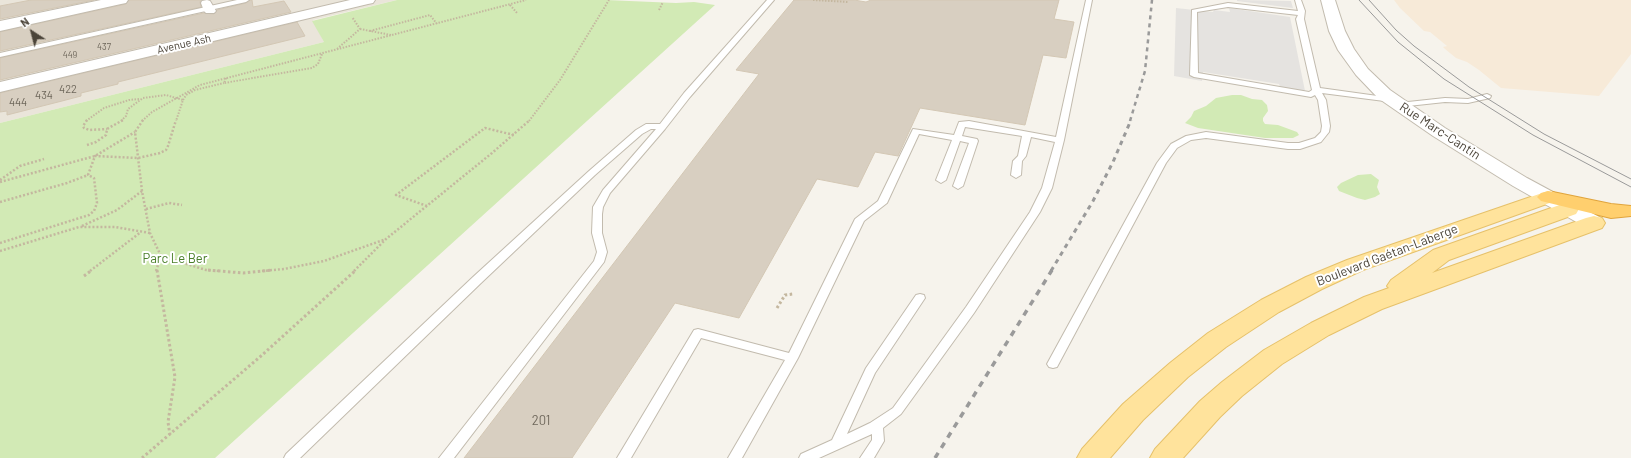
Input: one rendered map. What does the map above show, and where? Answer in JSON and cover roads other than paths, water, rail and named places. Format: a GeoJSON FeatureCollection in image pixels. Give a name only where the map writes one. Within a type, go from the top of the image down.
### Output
{"type":"FeatureCollection","features":[{"type":"Feature","properties":{"kind":"highway"},"geometry":{"type":"LineString","coordinates":[[1558,203],[1611,211],[1629,210]]}},
{"type":"Feature","properties":{"kind":"highway"},"geometry":{"type":"LineString","coordinates":[[1594,223],[1629,210]]}},
{"type":"Feature","properties":{"kind":"main road"},"geometry":{"type":"LineString","coordinates":[[1373,303],[1412,278],[1441,256],[1558,203]]}},
{"type":"Feature","properties":{"kind":"main road","name":"Boulevard Gaétan-Laberge"},"geometry":{"type":"LineString","coordinates":[[1092,458],[1133,412],[1179,370],[1217,340],[1270,306],[1314,283],[1354,265],[1558,203]]}},
{"type":"Feature","properties":{"kind":"main road"},"geometry":{"type":"LineString","coordinates":[[1165,458],[1210,409],[1232,389],[1284,350],[1320,329],[1373,303],[1594,223]]}},
{"type":"Feature","properties":{"kind":"street"},"geometry":{"type":"LineString","coordinates":[[0,26],[105,2],[121,0]]}},
{"type":"Feature","properties":{"kind":"street","name":"Avenue Ash"},"geometry":{"type":"LineString","coordinates":[[0,87],[366,0]]}},
{"type":"Feature","properties":{"kind":"street","name":"Rue Marc-Cantin"},"geometry":{"type":"LineString","coordinates":[[1328,0],[1337,31],[1346,50],[1370,80],[1392,100],[1427,125],[1594,223]]}},
{"type":"Feature","properties":{"kind":"lane"},"geometry":{"type":"LineString","coordinates":[[0,55],[208,7],[246,0]]}},
{"type":"Feature","properties":{"kind":"lane"},"geometry":{"type":"LineString","coordinates":[[446,458],[596,266],[602,252],[596,224],[598,207],[601,200],[662,127],[687,94],[771,0]]}},
{"type":"Feature","properties":{"kind":"lane"},"geometry":{"type":"LineString","coordinates":[[806,458],[875,427],[897,411],[905,402],[970,310],[1035,212],[1046,188],[1060,140],[1089,0]]}},
{"type":"Feature","properties":{"kind":"lane"},"geometry":{"type":"LineString","coordinates":[[1053,364],[1162,163],[1174,146],[1189,138],[1206,135],[1288,146],[1310,144],[1322,136],[1326,130],[1322,100],[1316,90],[1301,15],[1302,9],[1298,0]]}},
{"type":"Feature","properties":{"kind":"lane"},"geometry":{"type":"LineString","coordinates":[[1301,15],[1278,14],[1269,10],[1227,3],[1194,11],[1194,75],[1311,95],[1316,90]]}},
{"type":"Feature","properties":{"kind":"lane"},"geometry":{"type":"LineString","coordinates":[[1316,90],[1392,100],[1408,104],[1445,100],[1468,101],[1487,96]]}},
{"type":"Feature","properties":{"kind":"lane"},"geometry":{"type":"LineString","coordinates":[[941,180],[962,124],[1060,140]]}},
{"type":"Feature","properties":{"kind":"lane"},"geometry":{"type":"LineString","coordinates":[[291,458],[592,173],[639,132],[649,126],[662,127]]}},
{"type":"Feature","properties":{"kind":"lane"},"geometry":{"type":"LineString","coordinates":[[735,458],[792,358],[860,219],[882,203],[916,130],[974,140],[980,137],[984,127]]}},
{"type":"Feature","properties":{"kind":"lane"},"geometry":{"type":"LineString","coordinates":[[1016,175],[1018,161],[1022,156],[1027,134]]}},
{"type":"Feature","properties":{"kind":"lane"},"geometry":{"type":"LineString","coordinates":[[958,186],[974,140]]}},
{"type":"Feature","properties":{"kind":"lane"},"geometry":{"type":"LineString","coordinates":[[838,444],[840,435],[870,371],[920,298]]}},
{"type":"Feature","properties":{"kind":"lane"},"geometry":{"type":"LineString","coordinates":[[624,458],[698,333],[792,358]]}},
{"type":"Feature","properties":{"kind":"lane"},"geometry":{"type":"LineString","coordinates":[[867,458],[878,441],[878,431],[875,427]]}},
{"type":"Feature","properties":{"kind":"tram line"},"geometry":{"type":"LineString","coordinates":[[1359,0],[1398,42],[1444,79],[1533,135],[1631,187]]}},
{"type":"Feature","properties":{"kind":"tram line"},"geometry":{"type":"LineString","coordinates":[[1369,0],[1396,30],[1414,46],[1469,87],[1544,134],[1631,179]]}},
{"type":"Feature","properties":{"kind":"railway"},"geometry":{"type":"LineString","coordinates":[[1130,121],[1145,71],[1152,0]]}},
{"type":"Feature","properties":{"kind":"railway"},"geometry":{"type":"LineString","coordinates":[[1051,271],[1093,201],[1113,162],[1131,120]]}},
{"type":"Feature","properties":{"kind":"railway"},"geometry":{"type":"LineString","coordinates":[[935,458],[1052,270]]}},
{"type":"Feature","properties":{"kind":"park label","name":"Parc Le Ber"},"geometry":{"type":"Point","coordinates":[175,259]}}]}
